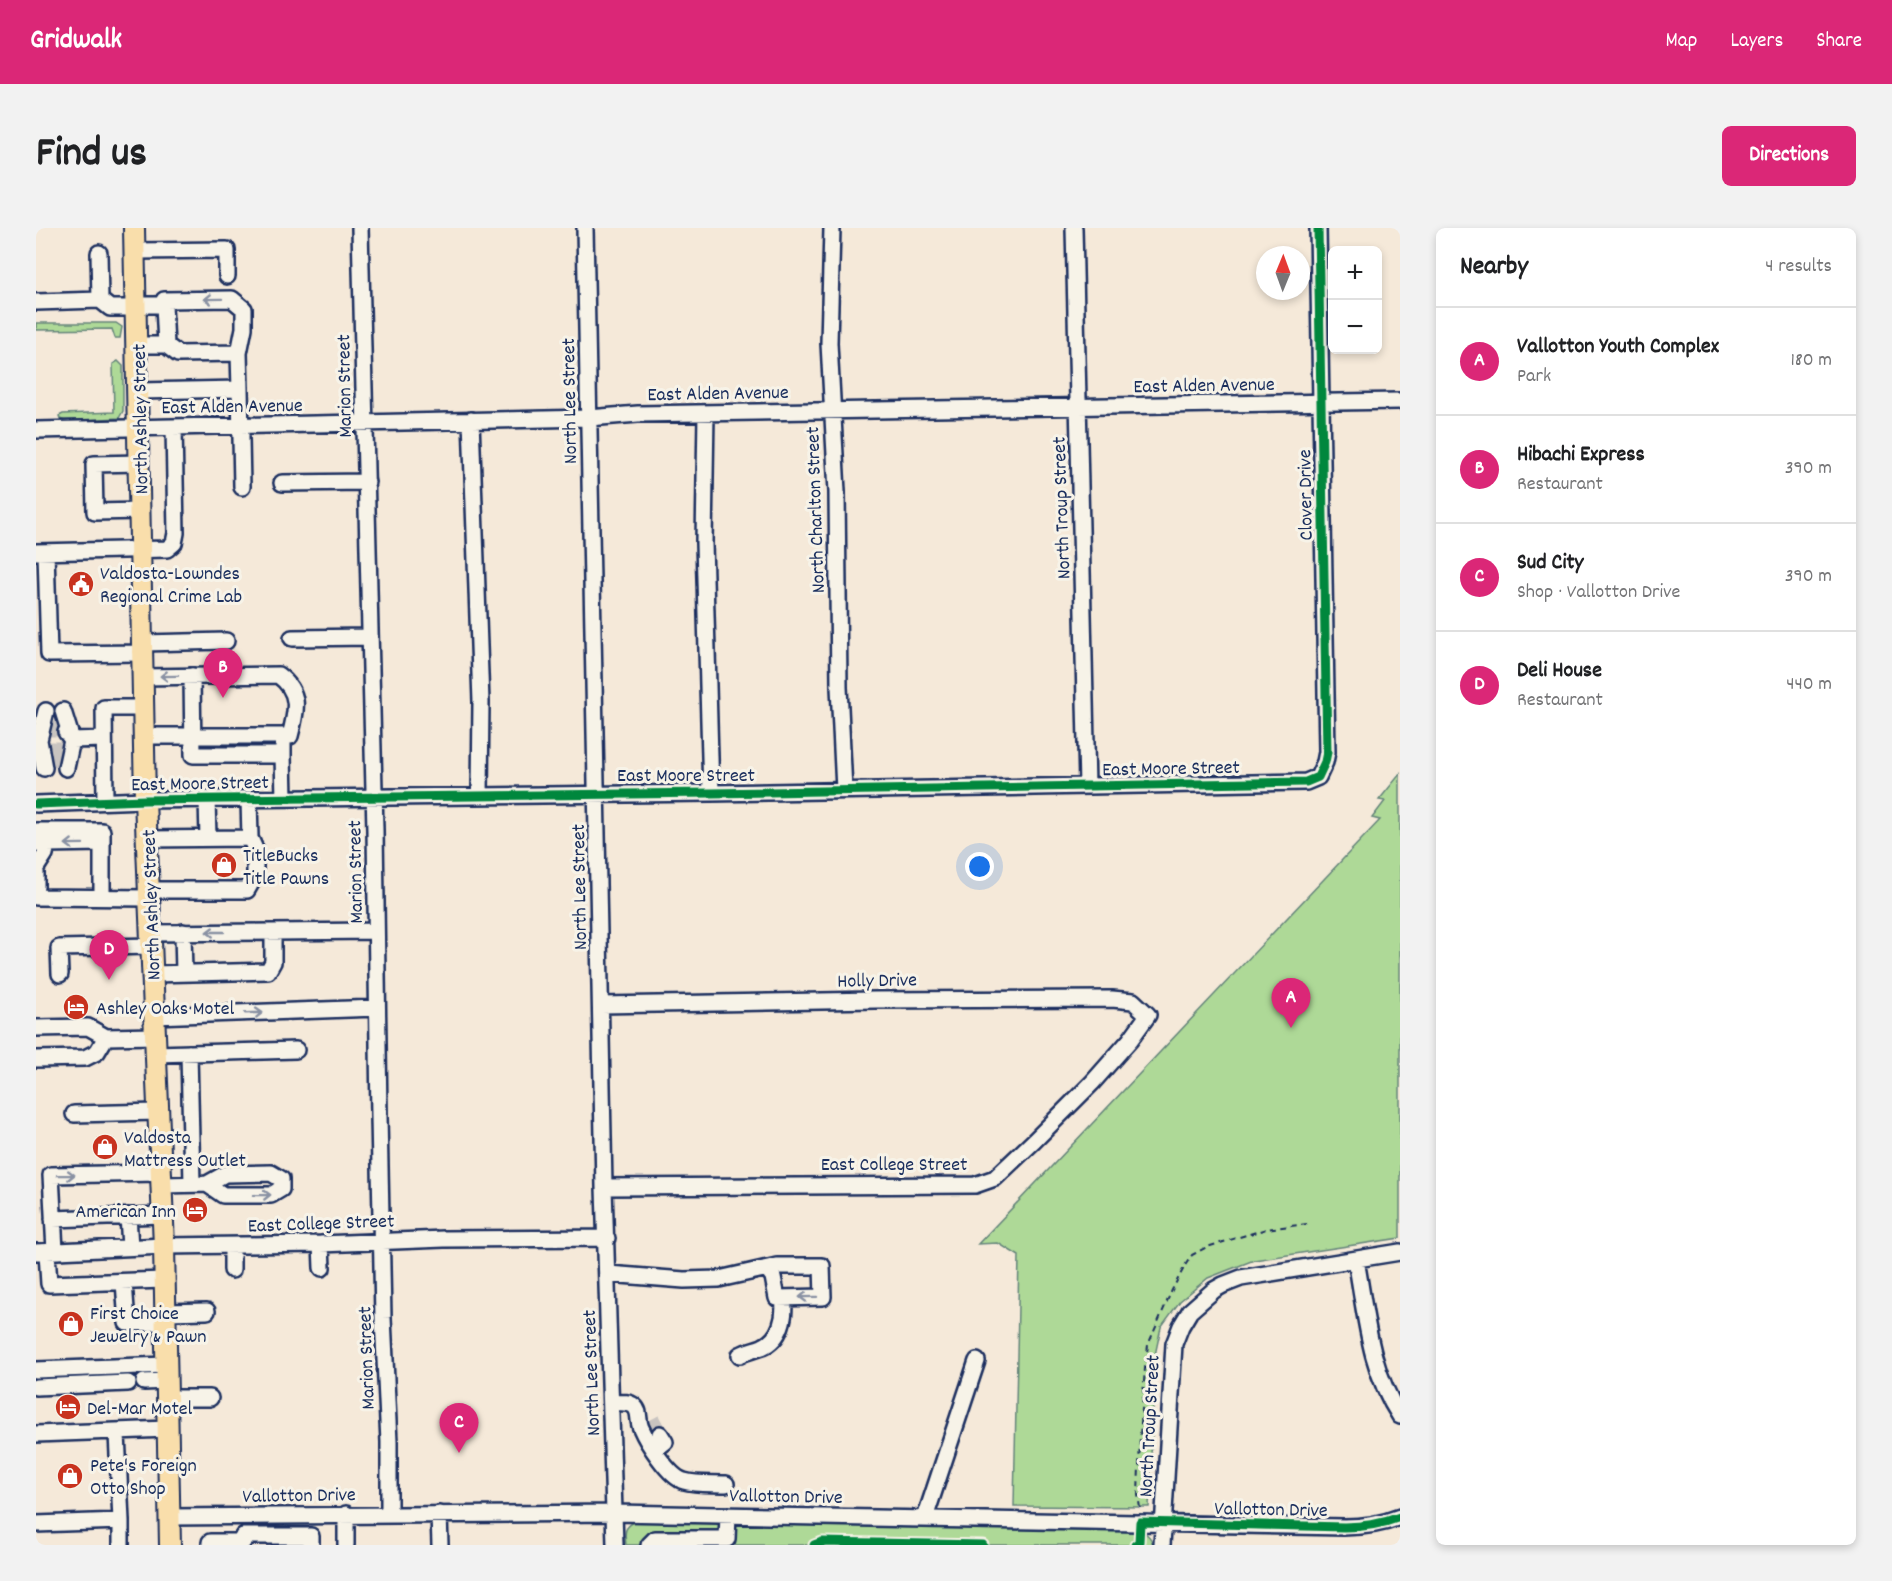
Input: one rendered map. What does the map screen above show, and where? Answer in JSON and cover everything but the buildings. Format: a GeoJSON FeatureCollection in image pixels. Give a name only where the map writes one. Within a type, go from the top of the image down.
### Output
{"type":"FeatureCollection","features":[{"type":"Feature","properties":{"kind":"main road","name":"North Ashley Street"},"geometry":{"type":"LineString","coordinates":[[134,228],[145,800],[164,1246],[170,1545]]}},
{"type":"Feature","properties":{"kind":"street","name":"Marion Street"},"geometry":{"type":"LineString","coordinates":[[360,228],[389,1514]]}},
{"type":"Feature","properties":{"kind":"street","name":"North Lee Street"},"geometry":{"type":"LineString","coordinates":[[585,228],[604,1187],[615,1545]]}},
{"type":"Feature","properties":{"kind":"street","name":"North Charlton Street"},"geometry":{"type":"LineString","coordinates":[[832,228],[829,343],[837,492],[839,687],[844,790]]}},
{"type":"Feature","properties":{"kind":"street","name":"North Troup Street"},"geometry":{"type":"LineString","coordinates":[[1074,228],[1087,786]]}},
{"type":"Feature","properties":{"kind":"street","name":"Clover Drive"},"geometry":{"type":"LineString","coordinates":[[1318,228],[1325,762]]}},
{"type":"Feature","properties":{"kind":"street"},"geometry":{"type":"LineString","coordinates":[[135,251],[227,250],[227,276]]}},
{"type":"Feature","properties":{"kind":"street"},"geometry":{"type":"LineString","coordinates":[[99,253],[100,300]]}},
{"type":"Feature","properties":{"kind":"street"},"geometry":{"type":"LineString","coordinates":[[166,345],[164,300],[232,299],[244,309],[244,328],[239,353],[242,487]]}},
{"type":"Feature","properties":{"kind":"street"},"geometry":{"type":"LineString","coordinates":[[36,302],[100,300],[110,308],[164,305]]}},
{"type":"Feature","properties":{"kind":"street"},"geometry":{"type":"LineString","coordinates":[[137,345],[166,345],[178,354],[239,353]]}},
{"type":"Feature","properties":{"kind":"street"},"geometry":{"type":"LineString","coordinates":[[138,392],[240,389]]}},
{"type":"Feature","properties":{"kind":"street","name":"East Alden Avenue"},"geometry":{"type":"LineString","coordinates":[[36,430],[589,418],[638,414],[1400,401]]}},
{"type":"Feature","properties":{"kind":"street"},"geometry":{"type":"LineString","coordinates":[[706,413],[704,543],[711,792]]}},
{"type":"Feature","properties":{"kind":"street"},"geometry":{"type":"LineString","coordinates":[[471,420],[481,702],[480,795]]}},
{"type":"Feature","properties":{"kind":"street"},"geometry":{"type":"LineString","coordinates":[[174,427],[176,533],[174,543],[167,549],[41,552],[43,655],[226,641]]}},
{"type":"Feature","properties":{"kind":"street"},"geometry":{"type":"LineString","coordinates":[[140,464],[94,464],[95,512],[141,511]]}},
{"type":"Feature","properties":{"kind":"street"},"geometry":{"type":"LineString","coordinates":[[282,483],[367,482]]}},
{"type":"Feature","properties":{"kind":"street"},"geometry":{"type":"LineString","coordinates":[[292,638],[370,637]]}},
{"type":"Feature","properties":{"kind":"street"},"geometry":{"type":"LineString","coordinates":[[143,677],[278,675],[289,683],[294,692],[294,720],[290,736],[144,736]]}},
{"type":"Feature","properties":{"kind":"street"},"geometry":{"type":"LineString","coordinates":[[192,676],[193,756],[283,755]]}},
{"type":"Feature","properties":{"kind":"street"},"geometry":{"type":"LineString","coordinates":[[105,801],[104,708],[144,708]]}},
{"type":"Feature","properties":{"kind":"street"},"geometry":{"type":"LineString","coordinates":[[283,736],[284,798]]}},
{"type":"Feature","properties":{"kind":"street"},"geometry":{"type":"LineString","coordinates":[[66,739],[104,739]]}},
{"type":"Feature","properties":{"kind":"street","name":"East Moore Street"},"geometry":{"type":"LineString","coordinates":[[36,804],[145,800],[1306,782],[1318,777],[1325,762]]}},
{"type":"Feature","properties":{"kind":"street"},"geometry":{"type":"LineString","coordinates":[[207,799],[208,838]]}},
{"type":"Feature","properties":{"kind":"street"},"geometry":{"type":"LineString","coordinates":[[36,897],[247,890],[255,876],[255,849],[250,838],[249,799]]}},
{"type":"Feature","properties":{"kind":"street"},"geometry":{"type":"LineString","coordinates":[[36,831],[102,831],[102,894]]}},
{"type":"Feature","properties":{"kind":"street"},"geometry":{"type":"LineString","coordinates":[[147,839],[250,838]]}},
{"type":"Feature","properties":{"kind":"street"},"geometry":{"type":"LineString","coordinates":[[102,843],[41,844],[45,854],[36,868],[36,887],[42,890],[102,894]]}},
{"type":"Feature","properties":{"kind":"street"},"geometry":{"type":"LineString","coordinates":[[60,974],[59,948],[151,939],[183,932],[376,931]]}},
{"type":"Feature","properties":{"kind":"street"},"geometry":{"type":"LineString","coordinates":[[183,932],[184,973]]}},
{"type":"Feature","properties":{"kind":"street"},"geometry":{"type":"LineString","coordinates":[[153,974],[268,971],[273,962],[273,932]]}},
{"type":"Feature","properties":{"kind":"street","name":"Holly Drive"},"geometry":{"type":"LineString","coordinates":[[601,1005],[1112,999],[1132,1001],[1148,1015]]}},
{"type":"Feature","properties":{"kind":"street"},"geometry":{"type":"LineString","coordinates":[[154,1016],[377,1008]]}},
{"type":"Feature","properties":{"kind":"street","name":"East College Street"},"geometry":{"type":"LineString","coordinates":[[604,1187],[975,1185],[995,1178],[1034,1141],[1092,1083],[1130,1040],[1148,1015]]}},
{"type":"Feature","properties":{"kind":"street"},"geometry":{"type":"LineString","coordinates":[[36,1028],[88,1028],[106,1037],[189,1053],[296,1050]]}},
{"type":"Feature","properties":{"kind":"street"},"geometry":{"type":"LineString","coordinates":[[36,1059],[85,1058],[97,1052],[106,1037]]}},
{"type":"Feature","properties":{"kind":"street"},"geometry":{"type":"LineString","coordinates":[[164,1280],[49,1284],[46,1252],[53,1219],[51,1175],[161,1179],[200,1184],[189,1053]]}},
{"type":"Feature","properties":{"kind":"street"},"geometry":{"type":"LineString","coordinates":[[74,1114],[158,1112]]}},
{"type":"Feature","properties":{"kind":"street"},"geometry":{"type":"LineString","coordinates":[[53,1219],[162,1215]]}},
{"type":"Feature","properties":{"kind":"street"},"geometry":{"type":"LineString","coordinates":[[128,1216],[130,1247]]}},
{"type":"Feature","properties":{"kind":"street","name":"East College Street"},"geometry":{"type":"LineString","coordinates":[[46,1252],[164,1246],[606,1238]]}},
{"type":"Feature","properties":{"kind":"street"},"geometry":{"type":"LineString","coordinates":[[321,1244],[322,1269]]}},
{"type":"Feature","properties":{"kind":"street"},"geometry":{"type":"LineString","coordinates":[[232,1246],[232,1270]]}},
{"type":"Feature","properties":{"kind":"street","name":"North Troup Street"},"geometry":{"type":"LineString","coordinates":[[1162,1545],[1174,1344],[1190,1311],[1214,1290],[1242,1278],[1400,1252]]}},
{"type":"Feature","properties":{"kind":"street"},"geometry":{"type":"LineString","coordinates":[[1356,1260],[1372,1354],[1389,1400],[1400,1416]]}},
{"type":"Feature","properties":{"kind":"street"},"geometry":{"type":"LineString","coordinates":[[608,1274],[695,1280],[719,1279],[768,1270],[777,1266],[822,1266],[823,1297],[777,1298],[773,1276],[768,1270]]}},
{"type":"Feature","properties":{"kind":"street"},"geometry":{"type":"LineString","coordinates":[[124,1282],[127,1323],[207,1311]]}},
{"type":"Feature","properties":{"kind":"street"},"geometry":{"type":"LineString","coordinates":[[740,1355],[764,1346],[775,1337],[784,1316],[783,1298]]}},
{"type":"Feature","properties":{"kind":"street"},"geometry":{"type":"LineString","coordinates":[[925,1518],[977,1361]]}},
{"type":"Feature","properties":{"kind":"street"},"geometry":{"type":"LineString","coordinates":[[36,1387],[124,1383],[119,1366]]}},
{"type":"Feature","properties":{"kind":"street"},"geometry":{"type":"LineString","coordinates":[[36,1370],[119,1366],[210,1398]]}},
{"type":"Feature","properties":{"kind":"street"},"geometry":{"type":"LineString","coordinates":[[144,1382],[166,1382]]}},
{"type":"Feature","properties":{"kind":"street"},"geometry":{"type":"LineString","coordinates":[[612,1403],[629,1403],[645,1415],[639,1425],[666,1468],[677,1477],[684,1481],[726,1485]]}},
{"type":"Feature","properties":{"kind":"street"},"geometry":{"type":"LineString","coordinates":[[36,1434],[168,1430]]}},
{"type":"Feature","properties":{"kind":"street"},"geometry":{"type":"LineString","coordinates":[[117,1432],[121,1545]]}},
{"type":"Feature","properties":{"kind":"street"},"geometry":{"type":"LineString","coordinates":[[656,1450],[665,1442],[660,1434]]}},
{"type":"Feature","properties":{"kind":"street","name":"Vallotton Drive"},"geometry":{"type":"LineString","coordinates":[[169,1517],[615,1513],[1359,1527],[1400,1517]]}},
{"type":"Feature","properties":{"kind":"street"},"geometry":{"type":"LineString","coordinates":[[439,1514],[440,1545]]}},
{"type":"Feature","properties":{"kind":"street"},"geometry":{"type":"LineString","coordinates":[[675,1514],[675,1542]]}},
{"type":"Feature","properties":{"kind":"street"},"geometry":{"type":"LineString","coordinates":[[210,1545],[210,1542],[311,1541],[311,1515]]}},
{"type":"Feature","properties":{"kind":"street"},"geometry":{"type":"LineString","coordinates":[[346,1515],[346,1545]]}},
{"type":"Feature","properties":{"kind":"street"},"geometry":{"type":"LineString","coordinates":[[649,1545],[656,1539],[675,1542],[727,1539],[728,1515]]}},
{"type":"Feature","properties":{"kind":"street"},"geometry":{"type":"LineString","coordinates":[[243,1516],[243,1541]]}},
{"type":"Feature","properties":{"kind":"street"},"geometry":{"type":"LineString","coordinates":[[36,1524],[120,1521]]}},
{"type":"Feature","properties":{"kind":"path"},"geometry":{"type":"LineString","coordinates":[[814,1545],[822,1542],[983,1545]]}},
{"type":"Feature","properties":{"kind":"path"},"geometry":{"type":"LineString","coordinates":[[1139,1542],[1143,1545]]}},
{"type":"Feature","properties":{"kind":"green space"},"geometry":{"type":"Polygon","coordinates":[[[36,323],[116,323],[122,327],[120,338],[115,338],[112,329],[36,330],[36,323]]]}},
{"type":"Feature","properties":{"kind":"green space"},"geometry":{"type":"Polygon","coordinates":[[[118,361],[123,366],[123,411],[119,418],[65,421],[60,419],[59,416],[63,414],[114,412],[113,364],[118,361]]]}},
{"type":"Feature","properties":{"kind":"green space"},"geometry":{"type":"Polygon","coordinates":[[[1400,774],[1400,1238],[1254,1260],[1208,1278],[1180,1301],[1161,1327],[1155,1355],[1149,1507],[1014,1506],[1019,1256],[998,1243],[978,1244],[1380,820],[1372,818],[1385,801],[1379,800],[1400,774]]]}},
{"type":"Feature","properties":{"kind":"green space"},"geometry":{"type":"Polygon","coordinates":[[[634,1522],[1136,1529],[1145,1533],[1153,1545],[626,1545],[626,1529],[634,1522]]]}},
{"type":"Feature","properties":{"kind":"tunnel"},"geometry":{"type":"LineString","coordinates":[[46,729],[64,729]]}},
{"type":"Feature","properties":{"kind":"tunnel"},"geometry":{"type":"LineString","coordinates":[[47,749],[65,749]]}},
{"type":"Feature","properties":{"kind":"tunnel"},"geometry":{"type":"LineString","coordinates":[[47,760],[65,759]]}},
{"type":"Feature","properties":{"kind":"tunnel"},"geometry":{"type":"LineString","coordinates":[[652,1419],[660,1434]]}},
{"type":"Feature","properties":{"kind":"cycle path"},"geometry":{"type":"LineString","coordinates":[[36,804],[145,800],[1306,782],[1318,777],[1327,752],[1318,228]]}},
{"type":"Feature","properties":{"kind":"cycle path"},"geometry":{"type":"LineString","coordinates":[[1135,1545],[1139,1542],[1140,1522],[1344,1527],[1372,1525],[1400,1517]]}},
{"type":"Feature","properties":{"kind":"cycle path"},"geometry":{"type":"LineString","coordinates":[[814,1545],[822,1542],[983,1545]]}},
{"type":"Feature","properties":{"kind":"place","name":"Valdosta-Lowndes Regional Crime Lab"},"geometry":{"type":"Point","coordinates":[81,584]}},
{"type":"Feature","properties":{"kind":"place","name":"Hibachi Express"},"geometry":{"type":"Point","coordinates":[223,698]}},
{"type":"Feature","properties":{"kind":"place","name":"TitleBucks Title Pawns"},"geometry":{"type":"Point","coordinates":[224,865]}},
{"type":"Feature","properties":{"kind":"place","name":"Deli House"},"geometry":{"type":"Point","coordinates":[109,980]}},
{"type":"Feature","properties":{"kind":"place","name":"Ashley Oaks Motel"},"geometry":{"type":"Point","coordinates":[76,1007]}},
{"type":"Feature","properties":{"kind":"place","name":"Vallotton Youth Complex"},"geometry":{"type":"Point","coordinates":[1291,1028]}},
{"type":"Feature","properties":{"kind":"place","name":"Valdosta Mattress Outlet"},"geometry":{"type":"Point","coordinates":[105,1147]}},
{"type":"Feature","properties":{"kind":"place","name":"American Inn"},"geometry":{"type":"Point","coordinates":[195,1210]}},
{"type":"Feature","properties":{"kind":"place","name":"First Choice Jewelry & Pawn"},"geometry":{"type":"Point","coordinates":[71,1324]}},
{"type":"Feature","properties":{"kind":"place","name":"Del-Mar Motel"},"geometry":{"type":"Point","coordinates":[68,1407]}},
{"type":"Feature","properties":{"kind":"place","name":"Sud City"},"geometry":{"type":"Point","coordinates":[459,1453]}},
{"type":"Feature","properties":{"kind":"place","name":"Pete's Foreign Otto Shop"},"geometry":{"type":"Point","coordinates":[70,1476]}}]}
